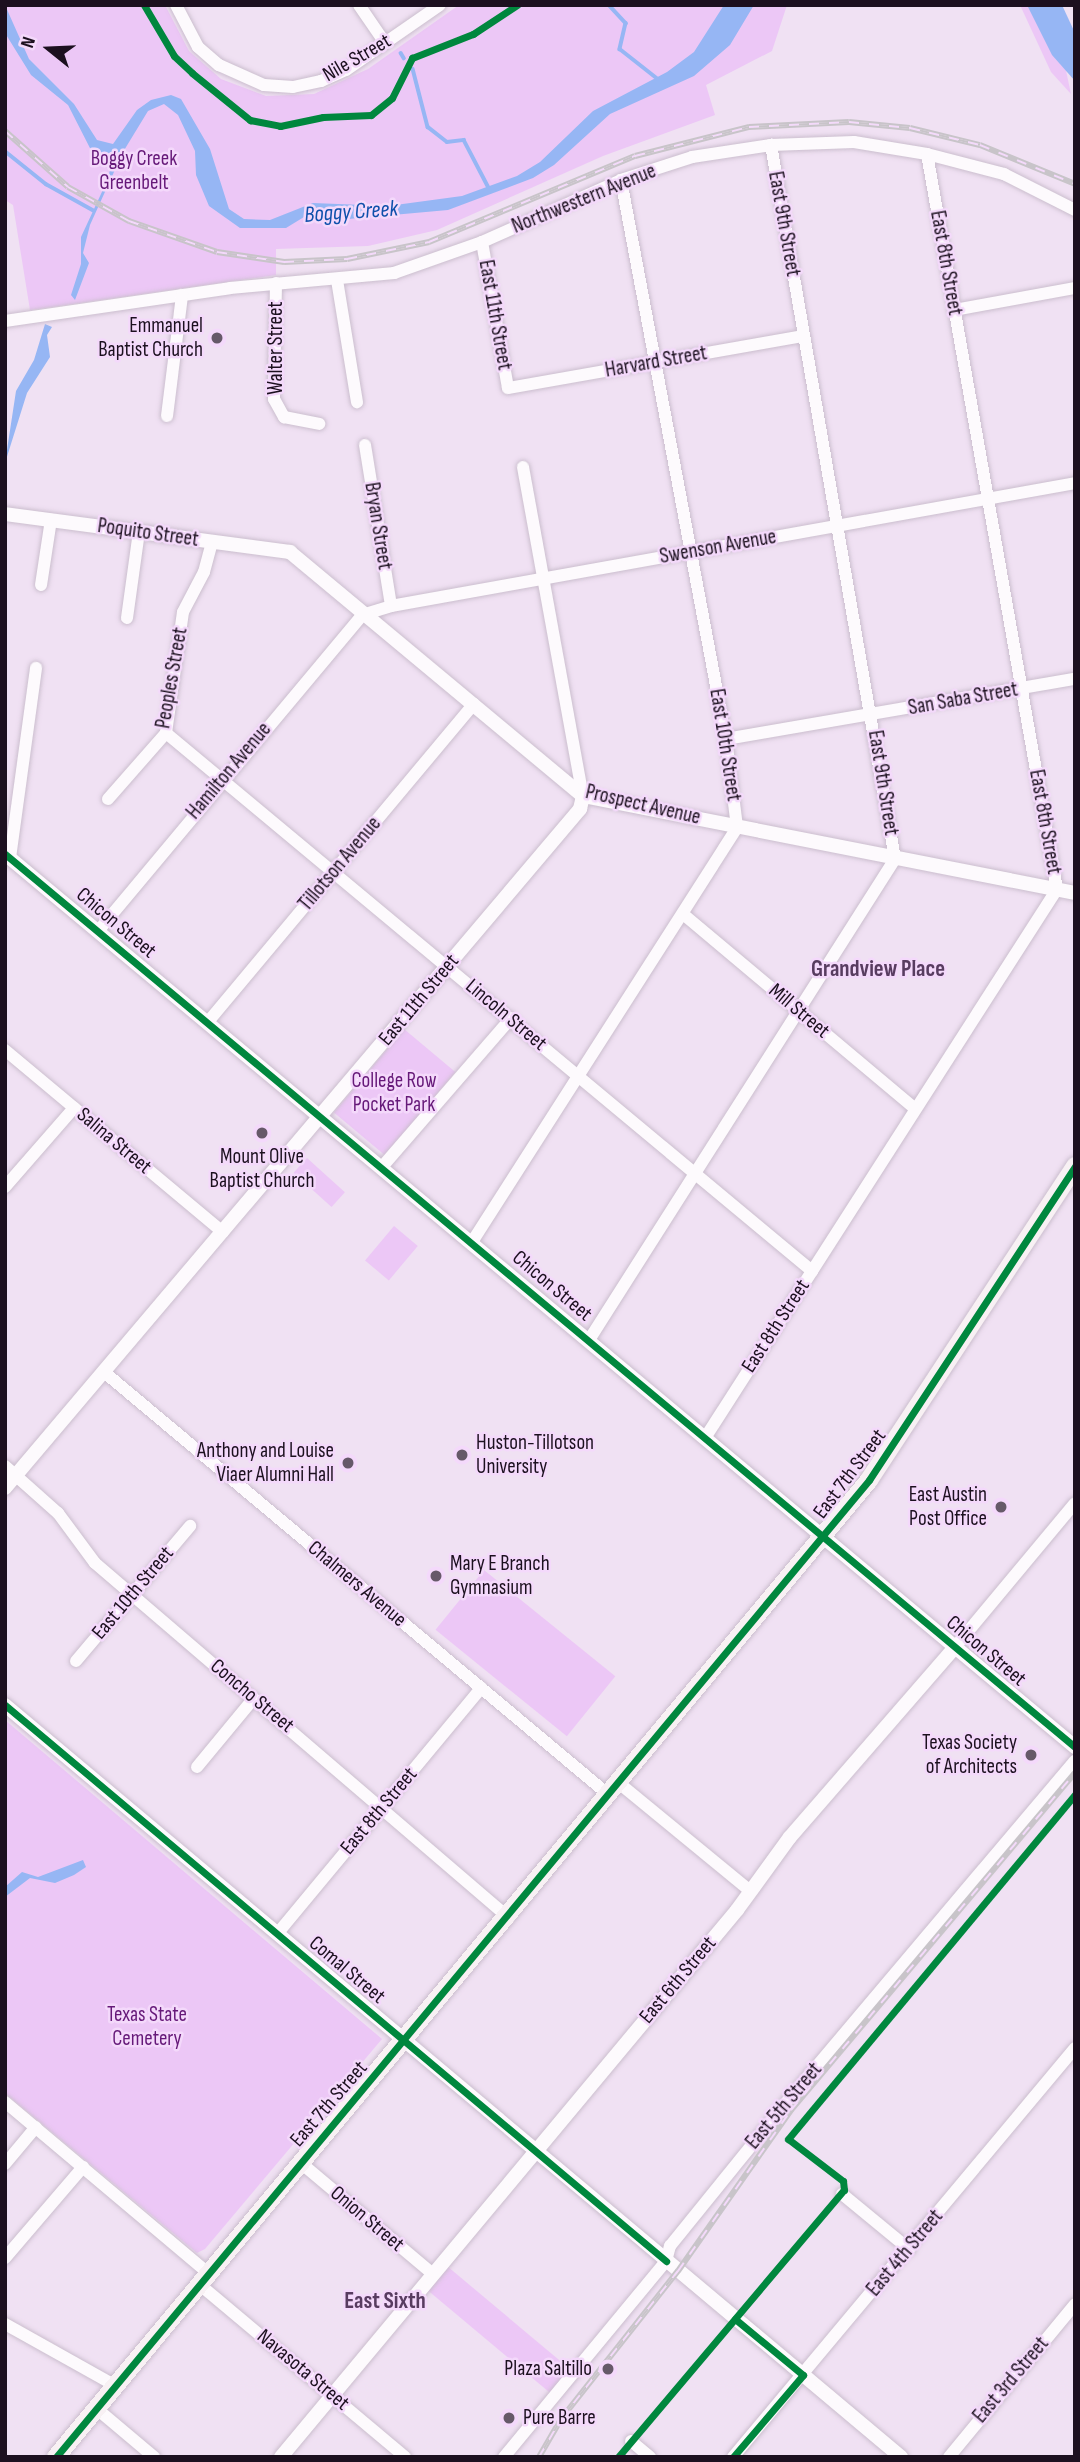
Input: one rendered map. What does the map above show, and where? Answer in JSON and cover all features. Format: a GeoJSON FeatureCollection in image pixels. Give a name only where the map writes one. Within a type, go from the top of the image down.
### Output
{"type":"FeatureCollection","features":[{"type":"Feature","properties":{"kind":"main road","name":"East 7th Street"},"geometry":{"type":"LineString","coordinates":[[57,2457],[301,2163],[406,2042],[823,1538],[895,1444],[1075,1166]]}},
{"type":"Feature","properties":{"kind":"street","name":"Nile Street"},"geometry":{"type":"LineString","coordinates":[[176,5],[198,47],[219,65],[264,85],[321,82],[440,5]]}},
{"type":"Feature","properties":{"kind":"street"},"geometry":{"type":"LineString","coordinates":[[359,5],[385,43]]}},
{"type":"Feature","properties":{"kind":"street","name":"Northwestern Avenue"},"geometry":{"type":"LineString","coordinates":[[5,321],[276,283],[337,280],[394,272],[482,242],[621,180],[692,157],[771,145],[854,142],[927,153],[1004,174],[1075,210]]}},
{"type":"Feature","properties":{"kind":"street","name":"East 9th Street"},"geometry":{"type":"LineString","coordinates":[[589,1340],[801,1012],[895,859],[840,527],[803,336],[771,145]]}},
{"type":"Feature","properties":{"kind":"street","name":"East 8th Street"},"geometry":{"type":"LineString","coordinates":[[705,1438],[1057,889],[927,153]]}},
{"type":"Feature","properties":{"kind":"street","name":"East 10th Street"},"geometry":{"type":"LineString","coordinates":[[472,1242],[580,1078],[737,827],[726,739],[621,180]]}},
{"type":"Feature","properties":{"kind":"street","name":"East 11th Street"},"geometry":{"type":"LineString","coordinates":[[482,242],[508,388]]}},
{"type":"Feature","properties":{"kind":"street"},"geometry":{"type":"LineString","coordinates":[[337,280],[357,402]]}},
{"type":"Feature","properties":{"kind":"street","name":"Walter Street"},"geometry":{"type":"LineString","coordinates":[[276,283],[274,399],[285,417],[319,424]]}},
{"type":"Feature","properties":{"kind":"street"},"geometry":{"type":"LineString","coordinates":[[954,310],[1075,288]]}},
{"type":"Feature","properties":{"kind":"street"},"geometry":{"type":"LineString","coordinates":[[167,416],[182,295]]}},
{"type":"Feature","properties":{"kind":"street","name":"Harvard Street"},"geometry":{"type":"LineString","coordinates":[[508,388],[803,336]]}},
{"type":"Feature","properties":{"kind":"street","name":"Bryan Street"},"geometry":{"type":"LineString","coordinates":[[365,445],[391,606]]}},
{"type":"Feature","properties":{"kind":"street"},"geometry":{"type":"LineString","coordinates":[[523,467],[583,796]]}},
{"type":"Feature","properties":{"kind":"street","name":"Swenson Avenue"},"geometry":{"type":"LineString","coordinates":[[362,615],[391,606],[1075,484]]}},
{"type":"Feature","properties":{"kind":"street","name":"Poquito Street"},"geometry":{"type":"LineString","coordinates":[[5,514],[290,552]]}},
{"type":"Feature","properties":{"kind":"street"},"geometry":{"type":"LineString","coordinates":[[41,585],[51,520]]}},
{"type":"Feature","properties":{"kind":"street"},"geometry":{"type":"LineString","coordinates":[[127,618],[139,532]]}},
{"type":"Feature","properties":{"kind":"street","name":"Peoples Street"},"geometry":{"type":"LineString","coordinates":[[108,799],[166,733],[183,612],[204,572],[212,542]]}},
{"type":"Feature","properties":{"kind":"street","name":"Prospect Avenue"},"geometry":{"type":"LineString","coordinates":[[290,552],[362,615],[474,704],[583,796],[1075,893]]}},
{"type":"Feature","properties":{"kind":"street","name":"Hamilton Avenue"},"geometry":{"type":"LineString","coordinates":[[99,930],[220,781],[362,615]]}},
{"type":"Feature","properties":{"kind":"street"},"geometry":{"type":"LineString","coordinates":[[8,856],[36,668]]}},
{"type":"Feature","properties":{"kind":"street","name":"San Saba Street"},"geometry":{"type":"LineString","coordinates":[[726,739],[1075,679]]}},
{"type":"Feature","properties":{"kind":"street","name":"Tillotson Avenue"},"geometry":{"type":"LineString","coordinates":[[207,1023],[474,704]]}},
{"type":"Feature","properties":{"kind":"street","name":"Lincoln Street"},"geometry":{"type":"LineString","coordinates":[[166,733],[220,781],[511,1018],[812,1271]]}},
{"type":"Feature","properties":{"kind":"street","name":"East 11th Street"},"geometry":{"type":"LineString","coordinates":[[5,1488],[11,1471],[104,1371],[223,1232],[580,809],[583,796]]}},
{"type":"Feature","properties":{"kind":"street","name":"Chicon Street"},"geometry":{"type":"LineString","coordinates":[[8,856],[1075,1747]]}},
{"type":"Feature","properties":{"kind":"street","name":"Mill Street"},"geometry":{"type":"LineString","coordinates":[[683,914],[915,1110]]}},
{"type":"Feature","properties":{"kind":"street"},"geometry":{"type":"LineString","coordinates":[[382,1167],[511,1018]]}},
{"type":"Feature","properties":{"kind":"street","name":"Salina Street"},"geometry":{"type":"LineString","coordinates":[[5,1050],[223,1232]]}},
{"type":"Feature","properties":{"kind":"street"},"geometry":{"type":"LineString","coordinates":[[5,1187],[74,1108]]}},
{"type":"Feature","properties":{"kind":"street","name":"Chalmers Avenue"},"geometry":{"type":"LineString","coordinates":[[104,1371],[481,1688],[748,1889]]}},
{"type":"Feature","properties":{"kind":"street","name":"Concho Street"},"geometry":{"type":"LineString","coordinates":[[11,1471],[58,1513],[95,1563],[383,1806],[509,1918]]}},
{"type":"Feature","properties":{"kind":"street","name":"East 6th Street"},"geometry":{"type":"LineString","coordinates":[[281,2457],[737,1910],[748,1889],[1075,1503]]}},
{"type":"Feature","properties":{"kind":"street","name":"East 10th Street"},"geometry":{"type":"LineString","coordinates":[[76,1661],[190,1526]]}},
{"type":"Feature","properties":{"kind":"street","name":"East 8th Street"},"geometry":{"type":"LineString","coordinates":[[277,1934],[481,1688]]}},
{"type":"Feature","properties":{"kind":"street"},"geometry":{"type":"LineString","coordinates":[[197,1767],[254,1698]]}},
{"type":"Feature","properties":{"kind":"street","name":"Comal Street"},"geometry":{"type":"LineString","coordinates":[[5,1705],[901,2457]]}},
{"type":"Feature","properties":{"kind":"street","name":"East 5th Street"},"geometry":{"type":"LineString","coordinates":[[504,2457],[666,2260],[670,2246],[761,2134],[1075,1761]]}},
{"type":"Feature","properties":{"kind":"street","name":"East 4th Street"},"geometry":{"type":"LineString","coordinates":[[733,2457],[1075,2048]]}},
{"type":"Feature","properties":{"kind":"street","name":"Navasota Street"},"geometry":{"type":"LineString","coordinates":[[5,2102],[83,2167],[332,2395],[405,2457]]}},
{"type":"Feature","properties":{"kind":"street"},"geometry":{"type":"LineString","coordinates":[[5,2164],[36,2127]]}},
{"type":"Feature","properties":{"kind":"street","name":"Onion Street"},"geometry":{"type":"LineString","coordinates":[[301,2163],[433,2274]]}},
{"type":"Feature","properties":{"kind":"street"},"geometry":{"type":"LineString","coordinates":[[5,2258],[10,2242],[83,2167]]}},
{"type":"Feature","properties":{"kind":"street"},"geometry":{"type":"LineString","coordinates":[[842,2194],[909,2249]]}},
{"type":"Feature","properties":{"kind":"street","name":"East 3rd Street"},"geometry":{"type":"LineString","coordinates":[[949,2457],[1075,2304]]}},
{"type":"Feature","properties":{"kind":"street"},"geometry":{"type":"LineString","coordinates":[[5,2324],[116,2386]]}},
{"type":"Feature","properties":{"kind":"street"},"geometry":{"type":"LineString","coordinates":[[96,2409],[154,2457]]}},
{"type":"Feature","properties":{"kind":"street"},"geometry":{"type":"LineString","coordinates":[[631,2441],[650,2457]]}},
{"type":"Feature","properties":{"kind":"green space","name":"Boggy Creek Greenbelt"},"geometry":{"type":"Polygon","coordinates":[[[5,5],[165,5],[189,51],[221,79],[266,96],[314,94],[368,69],[459,5],[787,5],[772,51],[706,85],[715,115],[603,156],[437,230],[368,246],[276,249],[276,275],[30,310],[13,205],[5,200],[5,5]]]}},
{"type":"Feature","properties":{"kind":"green space"},"geometry":{"type":"Polygon","coordinates":[[[1020,5],[1052,5],[1071,94],[1051,72],[1020,5]]]}},
{"type":"Feature","properties":{"kind":"green space","name":"College Row Pocket Park"},"geometry":{"type":"Polygon","coordinates":[[[404,1029],[455,1072],[385,1156],[334,1112],[404,1029]]]}},
{"type":"Feature","properties":{"kind":"green space"},"geometry":{"type":"Polygon","coordinates":[[[307,1158],[345,1192],[332,1207],[294,1173],[307,1158]]]}},
{"type":"Feature","properties":{"kind":"green space"},"geometry":{"type":"Polygon","coordinates":[[[394,1226],[418,1246],[389,1280],[365,1260],[394,1226]]]}},
{"type":"Feature","properties":{"kind":"green space"},"geometry":{"type":"Polygon","coordinates":[[[484,1570],[615,1676],[567,1736],[436,1630],[484,1570]]]}},
{"type":"Feature","properties":{"kind":"green space","name":"Texas State Cemetery"},"geometry":{"type":"Polygon","coordinates":[[[5,1720],[382,2039],[205,2249],[197,2253],[5,2093],[5,1720]]]}},
{"type":"Feature","properties":{"kind":"green space"},"geometry":{"type":"Polygon","coordinates":[[[447,2266],[570,2369],[550,2393],[427,2290],[447,2266]]]}},
{"type":"Feature","properties":{"kind":"water","name":"Boggy Creek"},"geometry":{"type":"Polygon","coordinates":[[[5,5],[29,59],[74,104],[97,140],[113,144],[137,110],[151,100],[171,95],[181,99],[210,149],[229,209],[244,219],[270,220],[313,203],[388,206],[462,196],[517,176],[540,162],[593,111],[667,72],[694,52],[724,5],[754,5],[730,45],[694,76],[610,114],[554,165],[533,178],[448,210],[348,219],[328,213],[304,217],[286,228],[240,228],[209,206],[196,175],[195,151],[178,115],[164,104],[148,111],[123,152],[90,225],[83,253],[89,263],[75,300],[71,295],[81,264],[81,237],[107,181],[114,156],[99,159],[93,154],[68,105],[31,75],[5,33],[5,5]]]}},
{"type":"Feature","properties":{"kind":"water"},"geometry":{"type":"Polygon","coordinates":[[[1027,5],[1062,5],[1075,33],[1075,81],[1052,55],[1027,5]]]}},
{"type":"Feature","properties":{"kind":"water"},"geometry":{"type":"Polygon","coordinates":[[[45,324],[52,327],[47,335],[50,357],[27,393],[5,463],[16,391],[34,360],[45,324]]]}},
{"type":"Feature","properties":{"kind":"water"},"geometry":{"type":"Polygon","coordinates":[[[83,1860],[86,1867],[74,1875],[55,1883],[30,1878],[5,1897],[5,1887],[22,1872],[38,1877],[83,1860]]]}},
{"type":"Feature","properties":{"kind":"waterway"},"geometry":{"type":"LineString","coordinates":[[609,5],[626,23],[620,49],[658,79]]}},
{"type":"Feature","properties":{"kind":"waterway"},"geometry":{"type":"LineString","coordinates":[[401,53],[404,58]]}},
{"type":"Feature","properties":{"kind":"waterway"},"geometry":{"type":"LineString","coordinates":[[413,69],[428,127],[447,142],[464,140],[490,190]]}},
{"type":"Feature","properties":{"kind":"waterway"},"geometry":{"type":"LineString","coordinates":[[5,151],[46,184],[93,210]]}},
{"type":"Feature","properties":{"kind":"railway"},"geometry":{"type":"LineString","coordinates":[[5,131],[68,187],[129,221],[217,252],[284,262],[347,259],[429,242],[635,156],[749,127],[849,122],[910,128],[980,145],[1075,184]]}},
{"type":"Feature","properties":{"kind":"railway"},"geometry":{"type":"LineString","coordinates":[[539,2457],[561,2419],[678,2271],[791,2110],[1075,1773]]}},
{"type":"Feature","properties":{"kind":"cycle path"},"geometry":{"type":"LineString","coordinates":[[144,5],[174,56],[192,73],[250,120],[280,126],[323,117],[371,115],[392,98],[412,58],[473,34],[517,5]]}},
{"type":"Feature","properties":{"kind":"cycle path"},"geometry":{"type":"LineString","coordinates":[[5,854],[1075,1747]]}},
{"type":"Feature","properties":{"kind":"cycle path"},"geometry":{"type":"LineString","coordinates":[[56,2457],[869,1480],[1075,1166]]}},
{"type":"Feature","properties":{"kind":"cycle path"},"geometry":{"type":"LineString","coordinates":[[5,1705],[666,2261]]}},
{"type":"Feature","properties":{"kind":"cycle path"},"geometry":{"type":"LineString","coordinates":[[618,2457],[844,2190],[843,2181],[788,2139],[1075,1794]]}},
{"type":"Feature","properties":{"kind":"cycle path"},"geometry":{"type":"LineString","coordinates":[[733,2457],[803,2375],[735,2319]]}},
{"type":"Feature","properties":{"kind":"place","name":"Emmanuel Baptist Church"},"geometry":{"type":"Point","coordinates":[217,338]}},
{"type":"Feature","properties":{"kind":"place","name":"Mount Olive Baptist Church"},"geometry":{"type":"Point","coordinates":[262,1133]}},
{"type":"Feature","properties":{"kind":"place","name":"Huston-Tillotson University"},"geometry":{"type":"Point","coordinates":[462,1455]}},
{"type":"Feature","properties":{"kind":"place","name":"Anthony and Louise Viaer Alumni Hall"},"geometry":{"type":"Point","coordinates":[348,1463]}},
{"type":"Feature","properties":{"kind":"place","name":"East Austin Post Office"},"geometry":{"type":"Point","coordinates":[1001,1507]}},
{"type":"Feature","properties":{"kind":"place","name":"Mary E Branch Gymnasium"},"geometry":{"type":"Point","coordinates":[436,1576]}},
{"type":"Feature","properties":{"kind":"place","name":"Texas Society of Architects"},"geometry":{"type":"Point","coordinates":[1031,1755]}},
{"type":"Feature","properties":{"kind":"place","name":"Plaza Saltillo"},"geometry":{"type":"Point","coordinates":[608,2369]}},
{"type":"Feature","properties":{"kind":"place","name":"Pure Barre"},"geometry":{"type":"Point","coordinates":[509,2418]}},
{"type":"Feature","properties":{"kind":"district","name":"Grandview Place"},"geometry":{"type":"Point","coordinates":[878,969]}},
{"type":"Feature","properties":{"kind":"district","name":"East Sixth"},"geometry":{"type":"Point","coordinates":[385,2301]}}]}
